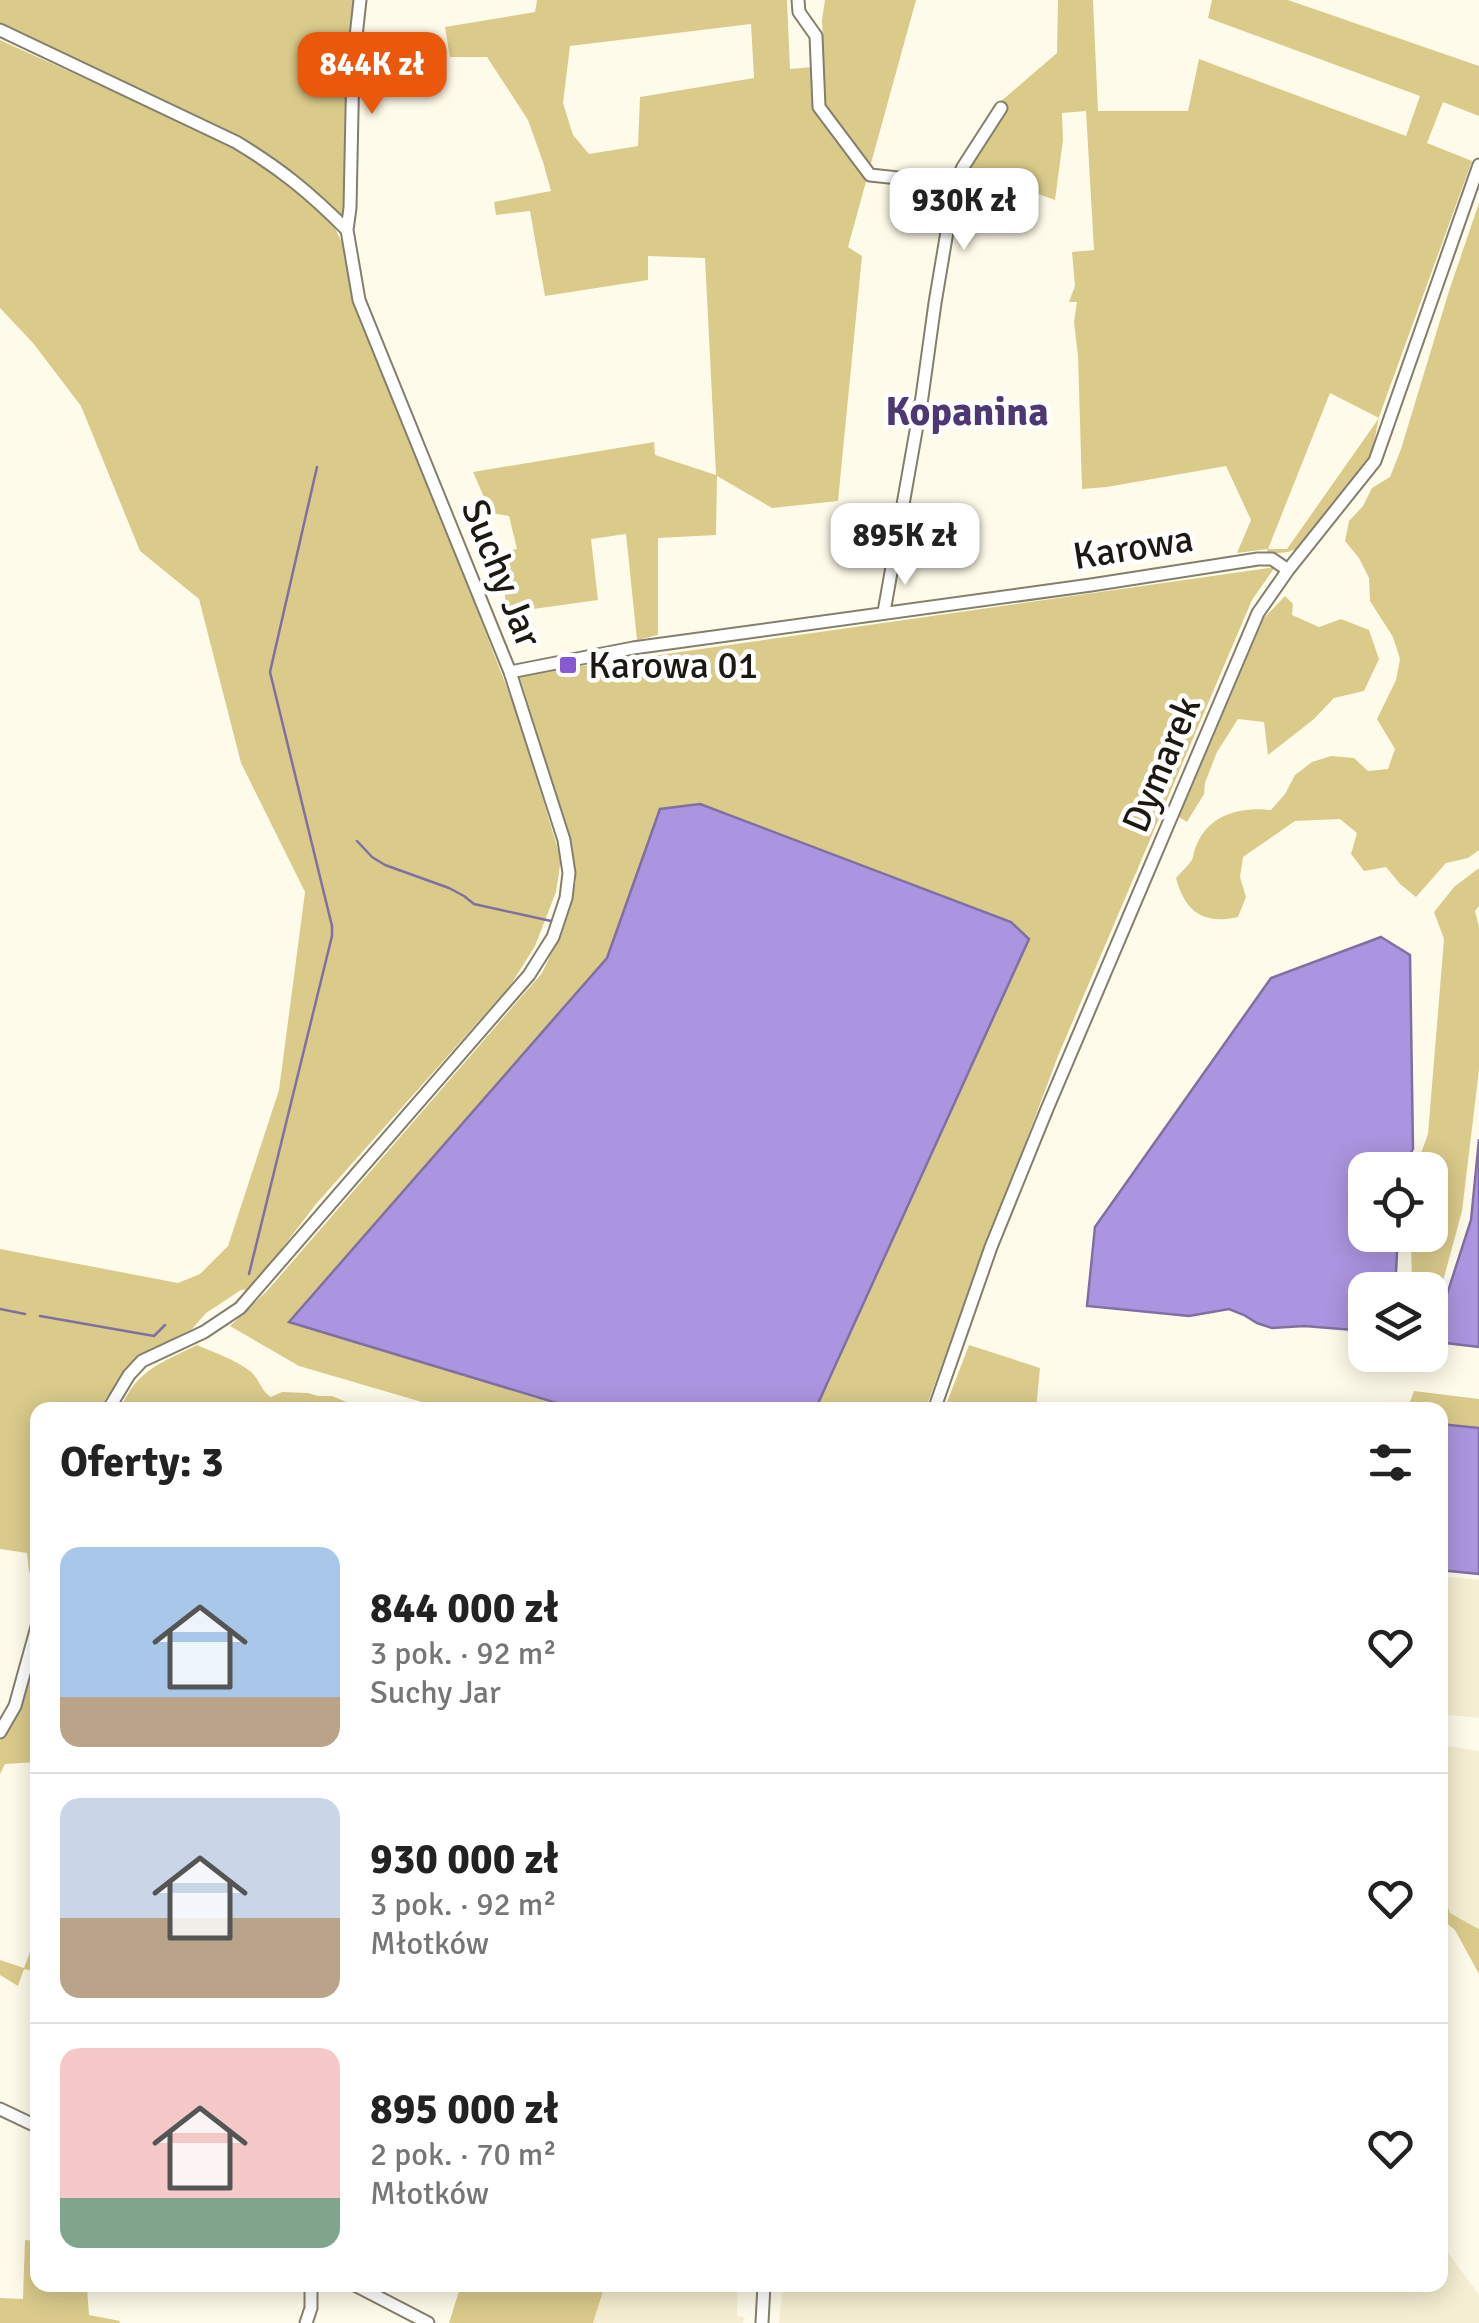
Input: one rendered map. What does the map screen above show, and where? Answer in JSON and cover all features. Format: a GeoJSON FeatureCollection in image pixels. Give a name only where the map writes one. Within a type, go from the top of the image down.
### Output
{"type":"FeatureCollection","features":[{"type":"Feature","properties":{"kind":"street","name":"Suchy Jar"},"geometry":{"type":"LineString","coordinates":[[113,1402],[142,1361],[204,1332],[240,1308],[529,975],[546,950],[566,898],[568,858],[510,672],[359,300],[347,230],[353,64],[360,0]]}},
{"type":"Feature","properties":{"kind":"street"},"geometry":{"type":"LineString","coordinates":[[798,0],[798,12],[816,36],[819,107],[870,175],[955,184]]}},
{"type":"Feature","properties":{"kind":"street"},"geometry":{"type":"LineString","coordinates":[[0,30],[236,142],[273,164],[347,230]]}},
{"type":"Feature","properties":{"kind":"street"},"geometry":{"type":"LineString","coordinates":[[884,612],[955,184],[1002,108]]}},
{"type":"Feature","properties":{"kind":"street","name":"Dymarek"},"geometry":{"type":"LineString","coordinates":[[937,1402],[991,1247],[1258,612],[1375,461],[1479,165]]}},
{"type":"Feature","properties":{"kind":"street","name":"Karowa"},"geometry":{"type":"LineString","coordinates":[[510,672],[633,648],[1265,558],[1288,570]]}},
{"type":"Feature","properties":{"kind":"street"},"geometry":{"type":"LineString","coordinates":[[0,1732],[15,1706],[30,1652]]}},
{"type":"Feature","properties":{"kind":"street"},"geometry":{"type":"LineString","coordinates":[[0,2109],[30,2123]]}},
{"type":"Feature","properties":{"kind":"street"},"geometry":{"type":"LineString","coordinates":[[306,2323],[311,2292]]}},
{"type":"Feature","properties":{"kind":"street"},"geometry":{"type":"LineString","coordinates":[[368,2292],[428,2323]]}},
{"type":"Feature","properties":{"kind":"street"},"geometry":{"type":"LineString","coordinates":[[762,2323],[764,2292]]}},
{"type":"Feature","properties":{"kind":"shaded area"},"geometry":{"type":"Polygon","coordinates":[[[0,0],[357,0],[347,203],[343,215],[282,165],[237,137],[0,25],[0,0]]]}},
{"type":"Feature","properties":{"kind":"shaded area"},"geometry":{"type":"Polygon","coordinates":[[[537,0],[787,0],[790,69],[824,66],[825,0],[916,0],[848,247],[862,256],[838,501],[772,508],[717,476],[716,535],[658,538],[658,635],[637,640],[626,534],[591,539],[598,600],[505,613],[505,551],[517,549],[509,516],[491,513],[473,472],[654,442],[655,455],[716,475],[705,258],[648,256],[648,280],[545,296],[530,211],[496,215],[494,202],[551,191],[528,120],[487,57],[450,57],[445,27],[535,12],[537,0]],[[751,24],[570,46],[563,103],[573,135],[589,154],[638,146],[640,97],[754,78],[751,24]]]}},
{"type":"Feature","properties":{"kind":"shaded area"},"geometry":{"type":"Polygon","coordinates":[[[1058,0],[1093,0],[1098,111],[1188,111],[1199,59],[1406,136],[1420,96],[1208,18],[1212,0],[1288,0],[1479,66],[1479,116],[1443,102],[1427,143],[1472,161],[1379,418],[1371,459],[1301,547],[1268,554],[1267,549],[1237,553],[1251,520],[1226,466],[1082,489],[1074,322],[1077,302],[1069,302],[1075,286],[1072,252],[1094,250],[1086,111],[1062,113],[1063,140],[1055,200],[967,169],[1007,109],[999,103],[1057,53],[1058,0]],[[1330,393],[1268,549],[1287,549],[1379,418],[1330,393]]]}},
{"type":"Feature","properties":{"kind":"shaded area"},"geometry":{"type":"Polygon","coordinates":[[[0,40],[218,139],[269,168],[304,195],[335,228],[345,249],[351,295],[517,714],[561,859],[556,892],[535,946],[510,986],[316,1204],[251,1289],[241,1290],[206,1313],[192,1329],[133,1361],[104,1402],[30,1402],[30,1572],[27,1553],[0,1549],[0,1249],[178,1283],[200,1274],[228,1246],[279,1090],[305,892],[241,763],[199,599],[140,551],[81,406],[33,343],[0,308],[0,40]]]}},
{"type":"Feature","properties":{"kind":"shaded area"},"geometry":{"type":"Polygon","coordinates":[[[1479,203],[1479,850],[1468,858],[1446,863],[1416,897],[1386,867],[1364,871],[1351,854],[1357,833],[1340,819],[1295,821],[1243,857],[1240,877],[1246,897],[1238,917],[1206,917],[1185,900],[1176,878],[1192,860],[1203,834],[1218,819],[1249,810],[1271,810],[1295,775],[1312,762],[1331,756],[1354,758],[1368,771],[1388,769],[1395,749],[1377,719],[1396,680],[1400,659],[1393,637],[1370,601],[1369,578],[1345,541],[1349,521],[1372,488],[1390,477],[1479,203]]]}},
{"type":"Feature","properties":{"kind":"shaded area"},"geometry":{"type":"Polygon","coordinates":[[[1275,567],[1252,600],[1058,1056],[928,1402],[819,1402],[1029,939],[660,809],[607,958],[289,1322],[554,1402],[422,1402],[299,1366],[230,1326],[267,1291],[542,973],[564,926],[576,882],[570,836],[519,675],[1275,567]]]}},
{"type":"Feature","properties":{"kind":"shaded area"},"geometry":{"type":"Polygon","coordinates":[[[1285,596],[1293,604],[1292,615],[1319,627],[1341,619],[1369,630],[1379,659],[1364,691],[1334,698],[1268,755],[1264,722],[1238,719],[1217,752],[1204,794],[1187,822],[1179,817],[1264,618],[1285,596]]]}},
{"type":"Feature","properties":{"kind":"shaded area"},"geometry":{"type":"Polygon","coordinates":[[[700,804],[1011,922],[1029,939],[819,1402],[554,1402],[289,1322],[607,958],[660,809],[700,804]]]}},
{"type":"Feature","properties":{"kind":"shaded area"},"geometry":{"type":"Polygon","coordinates":[[[1479,868],[1479,906],[1475,911],[1479,927],[1479,1070],[1462,1211],[1445,1272],[1412,1272],[1411,1252],[1448,1252],[1448,1152],[1422,1152],[1428,1134],[1444,939],[1434,912],[1454,887],[1479,868]]]}},
{"type":"Feature","properties":{"kind":"shaded area"},"geometry":{"type":"Polygon","coordinates":[[[1381,937],[1410,955],[1413,1149],[1348,1152],[1348,1252],[1397,1252],[1396,1272],[1348,1272],[1348,1330],[1272,1328],[1229,1309],[1189,1316],[1087,1306],[1095,1227],[1271,978],[1381,937]]]}},
{"type":"Feature","properties":{"kind":"shaded area"},"geometry":{"type":"Polygon","coordinates":[[[1479,1139],[1479,1347],[1448,1343],[1448,1291],[1471,1220],[1479,1139]]]}},
{"type":"Feature","properties":{"kind":"shaded area"},"geometry":{"type":"Polygon","coordinates":[[[197,1345],[250,1371],[271,1397],[282,1392],[308,1393],[347,1402],[123,1402],[142,1377],[197,1345]]]}},
{"type":"Feature","properties":{"kind":"shaded area"},"geometry":{"type":"Polygon","coordinates":[[[969,1345],[1040,1368],[1037,1402],[947,1402],[969,1345]]]}},
{"type":"Feature","properties":{"kind":"shaded area"},"geometry":{"type":"Polygon","coordinates":[[[1414,1391],[1479,1399],[1479,1428],[1448,1425],[1448,1402],[1410,1402],[1414,1391]]]}},
{"type":"Feature","properties":{"kind":"shaded area"},"geometry":{"type":"Polygon","coordinates":[[[1448,1425],[1479,1428],[1479,1574],[1448,1571],[1448,1425]]]}},
{"type":"Feature","properties":{"kind":"shaded area"},"geometry":{"type":"Polygon","coordinates":[[[1448,1577],[1479,1580],[1479,1718],[1448,1715],[1448,1577]]]}},
{"type":"Feature","properties":{"kind":"shaded area"},"geometry":{"type":"Polygon","coordinates":[[[30,1664],[30,1762],[5,1764],[0,1774],[0,1741],[30,1664]]]}},
{"type":"Feature","properties":{"kind":"shaded area"},"geometry":{"type":"Polygon","coordinates":[[[1448,1746],[1479,1751],[1479,1928],[1450,1913],[1448,1746]]]}},
{"type":"Feature","properties":{"kind":"shaded area"},"geometry":{"type":"Polygon","coordinates":[[[1448,1907],[1450,1913],[1479,1929],[1479,1974],[1448,1924],[1448,1907]]]}},
{"type":"Feature","properties":{"kind":"shaded area"},"geometry":{"type":"Polygon","coordinates":[[[30,1952],[30,1970],[24,1969],[18,1986],[0,1975],[0,1960],[24,1968],[30,1952]]]}},
{"type":"Feature","properties":{"kind":"shaded area"},"geometry":{"type":"Polygon","coordinates":[[[25,2240],[30,2240],[30,2292],[87,2292],[89,2315],[120,2321],[0,2323],[0,2298],[23,2299],[25,2240]]]}},
{"type":"Feature","properties":{"kind":"shaded area"},"geometry":{"type":"Polygon","coordinates":[[[1448,2253],[1479,2295],[1479,2323],[779,2323],[782,2292],[1448,2292],[1448,2253]]]}},
{"type":"Feature","properties":{"kind":"shaded area"},"geometry":{"type":"Polygon","coordinates":[[[459,2292],[603,2292],[593,2323],[449,2323],[459,2292]]]}},
{"type":"Feature","properties":{"kind":"shaded area"},"geometry":{"type":"Polygon","coordinates":[[[603,2292],[738,2292],[737,2315],[745,2318],[743,2323],[593,2323],[603,2292]]]}},
{"type":"Feature","properties":{"kind":"waterway"},"geometry":{"type":"LineString","coordinates":[[249,1274],[332,936],[270,672],[317,467]]}},
{"type":"Feature","properties":{"kind":"waterway"},"geometry":{"type":"LineString","coordinates":[[357,841],[385,865],[449,888],[474,904],[551,921]]}},
{"type":"Feature","properties":{"kind":"waterway"},"geometry":{"type":"LineString","coordinates":[[0,1309],[25,1314]]}},
{"type":"Feature","properties":{"kind":"waterway"},"geometry":{"type":"LineString","coordinates":[[40,1316],[154,1336],[165,1325]]}},
{"type":"Feature","properties":{"kind":"place","name":"Karowa 01"},"geometry":{"type":"Point","coordinates":[568,665]}},
{"type":"Feature","properties":{"kind":"district","name":"Kopanina"},"geometry":{"type":"Point","coordinates":[967,411]}}]}
